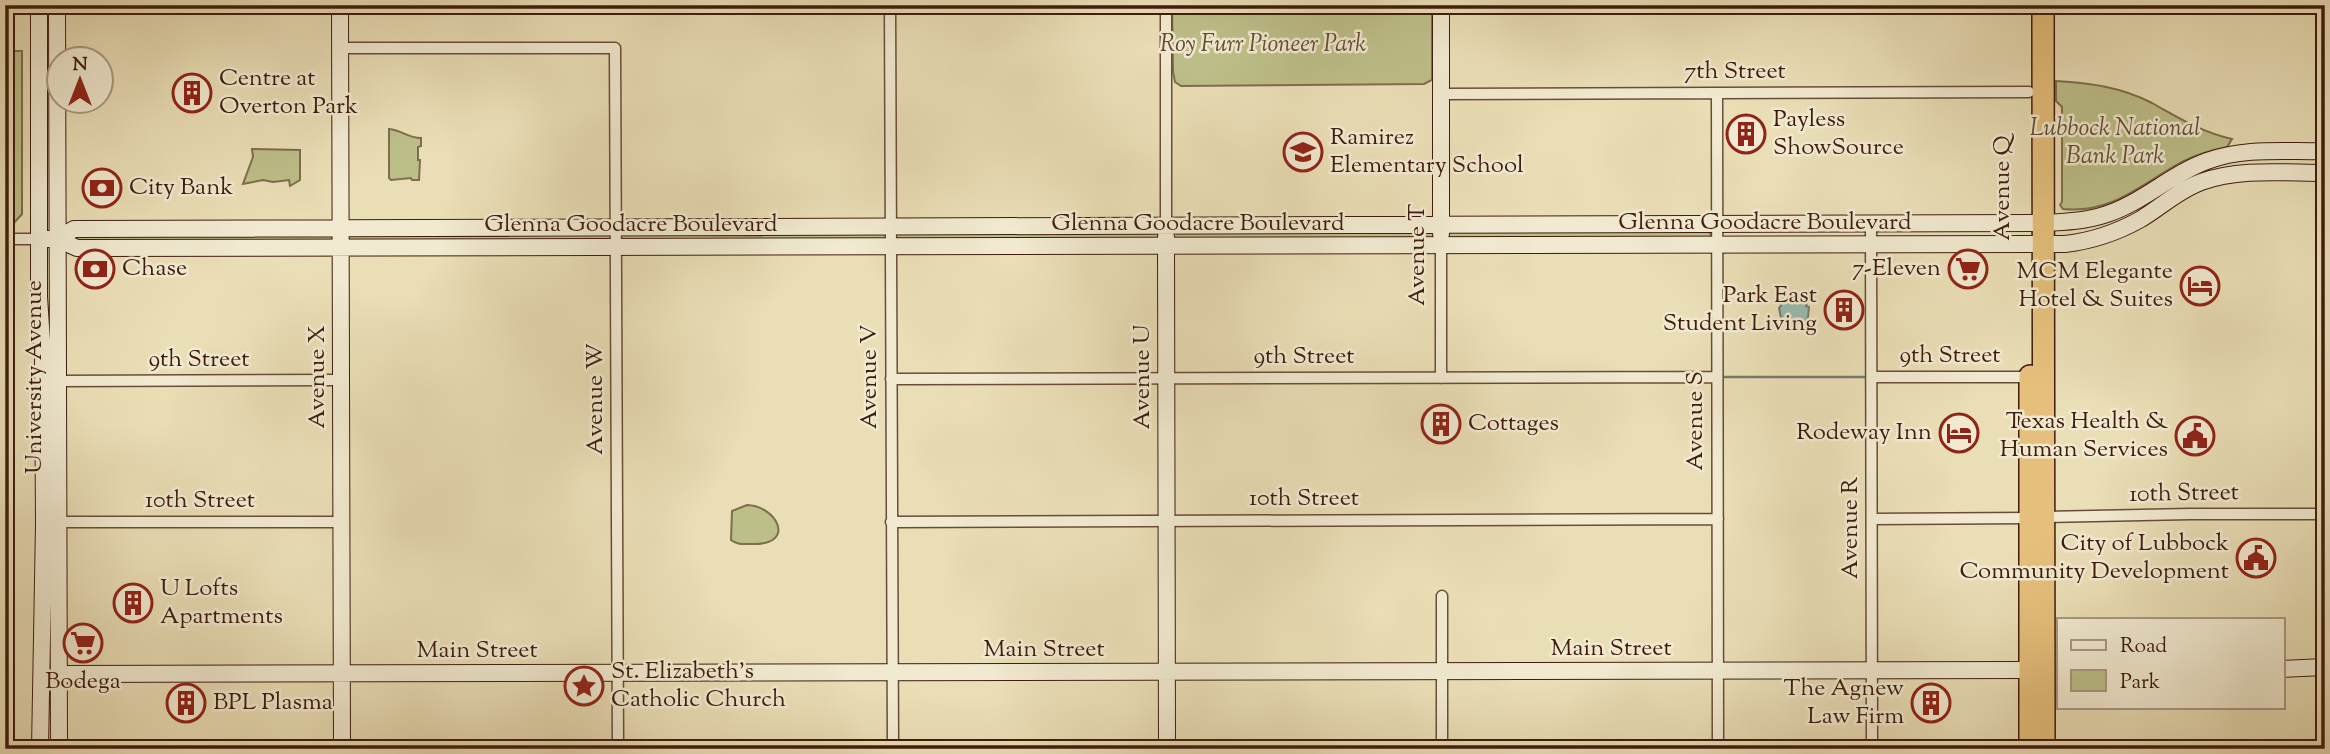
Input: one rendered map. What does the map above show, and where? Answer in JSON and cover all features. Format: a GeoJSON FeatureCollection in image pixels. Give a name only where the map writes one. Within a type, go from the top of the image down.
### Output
{"type":"FeatureCollection","features":[{"type":"Feature","properties":{"kind":"highway","name":"Avenue Q"},"geometry":{"type":"LineString","coordinates":[[2029,5],[2029,92],[2036,223]]}},
{"type":"Feature","properties":{"kind":"highway","name":"Avenue Q"},"geometry":{"type":"LineString","coordinates":[[2030,749],[2044,670],[2037,517],[2036,244],[2043,5]]}},
{"type":"Feature","properties":{"kind":"highway","name":"Avenue Q"},"geometry":{"type":"LineString","coordinates":[[2036,244],[2030,376],[2030,452],[2036,463],[2037,517],[2045,573],[2044,749]]}},
{"type":"Feature","properties":{"kind":"street","name":"University Avenue"},"geometry":{"type":"LineString","coordinates":[[39,5],[39,297],[43,357],[44,524],[40,749]]}},
{"type":"Feature","properties":{"kind":"street","name":"University Avenue"},"geometry":{"type":"LineString","coordinates":[[57,5],[59,749]]}},
{"type":"Feature","properties":{"kind":"street","name":"Avenue X"},"geometry":{"type":"LineString","coordinates":[[340,5],[342,749]]}},
{"type":"Feature","properties":{"kind":"street","name":"Avenue V"},"geometry":{"type":"LineString","coordinates":[[890,5],[893,749]]}},
{"type":"Feature","properties":{"kind":"street","name":"Avenue U"},"geometry":{"type":"LineString","coordinates":[[1166,5],[1167,749]]}},
{"type":"Feature","properties":{"kind":"street","name":"Avenue T"},"geometry":{"type":"LineString","coordinates":[[1441,5],[1441,378]]}},
{"type":"Feature","properties":{"kind":"street","name":"Avenue W"},"geometry":{"type":"LineString","coordinates":[[340,48],[615,48],[618,749]]}},
{"type":"Feature","properties":{"kind":"street","name":"7th Street"},"geometry":{"type":"LineString","coordinates":[[1441,94],[2029,92]]}},
{"type":"Feature","properties":{"kind":"street","name":"Avenue S"},"geometry":{"type":"LineString","coordinates":[[1717,93],[1718,749]]}},
{"type":"Feature","properties":{"kind":"street","name":"Glenna Goodacre Boulevard"},"geometry":{"type":"LineString","coordinates":[[57,239],[74,229],[2036,223],[2076,221],[2108,214],[2175,176],[2205,161],[2226,155],[2325,151]]}},
{"type":"Feature","properties":{"kind":"street","name":"Glenna Goodacre Boulevard"},"geometry":{"type":"LineString","coordinates":[[39,239],[57,239],[77,248],[1871,246],[2076,243],[2120,229],[2186,189],[2212,179],[2245,173],[2325,173]]}},
{"type":"Feature","properties":{"kind":"street","name":"Avenue R"},"geometry":{"type":"LineString","coordinates":[[1871,223],[1872,749]]}},
{"type":"Feature","properties":{"kind":"street"},"geometry":{"type":"LineString","coordinates":[[5,239],[39,239]]}},
{"type":"Feature","properties":{"kind":"street","name":"9th Street"},"geometry":{"type":"LineString","coordinates":[[1872,377],[2030,376]]}},
{"type":"Feature","properties":{"kind":"street","name":"9th Street"},"geometry":{"type":"LineString","coordinates":[[891,379],[1717,377]]}},
{"type":"Feature","properties":{"kind":"street","name":"9th Street"},"geometry":{"type":"LineString","coordinates":[[57,381],[341,380]]}},
{"type":"Feature","properties":{"kind":"street","name":"10th Street"},"geometry":{"type":"LineString","coordinates":[[1872,519],[2325,514]]}},
{"type":"Feature","properties":{"kind":"street","name":"10th Street"},"geometry":{"type":"LineString","coordinates":[[891,522],[1718,519]]}},
{"type":"Feature","properties":{"kind":"street","name":"10th Street"},"geometry":{"type":"LineString","coordinates":[[58,522],[342,522]]}},
{"type":"Feature","properties":{"kind":"street"},"geometry":{"type":"LineString","coordinates":[[1442,596],[1442,749]]}},
{"type":"Feature","properties":{"kind":"street"},"geometry":{"type":"LineString","coordinates":[[2284,669],[2325,667]]}},
{"type":"Feature","properties":{"kind":"street","name":"Main Street"},"geometry":{"type":"LineString","coordinates":[[58,674],[2044,670]]}},
{"type":"Feature","properties":{"kind":"green space","name":"Roy Furr Pioneer Park"},"geometry":{"type":"Polygon","coordinates":[[[1172,5],[1432,5],[1432,80],[1424,84],[1181,86],[1175,82],[1173,72],[1172,5]]]}},
{"type":"Feature","properties":{"kind":"green space"},"geometry":{"type":"Polygon","coordinates":[[[5,51],[22,51],[22,214],[12,225],[5,225],[5,51]]]}},
{"type":"Feature","properties":{"kind":"green space","name":"Lubbock National Bank Park"},"geometry":{"type":"Polygon","coordinates":[[[2056,81],[2129,93],[2200,128],[2232,139],[2227,147],[2184,161],[2113,202],[2098,207],[2063,209],[2060,205],[2062,107],[2056,101],[2056,81]]]}},
{"type":"Feature","properties":{"kind":"green space"},"geometry":{"type":"Polygon","coordinates":[[[389,129],[421,138],[421,146],[418,147],[419,180],[389,178],[389,129]]]}},
{"type":"Feature","properties":{"kind":"green space"},"geometry":{"type":"Polygon","coordinates":[[[252,149],[300,150],[300,180],[290,186],[289,180],[263,180],[243,184],[253,157],[252,149]]]}},
{"type":"Feature","properties":{"kind":"green space"},"geometry":{"type":"Polygon","coordinates":[[[1709,231],[1713,239],[74,244],[73,232],[1709,231]]]}},
{"type":"Feature","properties":{"kind":"green space"},"geometry":{"type":"Polygon","coordinates":[[[747,505],[758,507],[774,518],[778,532],[774,538],[766,543],[752,544],[731,540],[732,511],[747,505]]]}},
{"type":"Feature","properties":{"kind":"water"},"geometry":{"type":"Polygon","coordinates":[[[1791,297],[1808,300],[1808,317],[1805,323],[1782,323],[1779,300],[1791,297]]]}},
{"type":"Feature","properties":{"kind":"waterway"},"geometry":{"type":"LineString","coordinates":[[1720,377],[1868,377]]}},
{"type":"Feature","properties":{"kind":"place","name":"Centre at Overton Park"},"geometry":{"type":"Point","coordinates":[192,93]}},
{"type":"Feature","properties":{"kind":"place","name":"Payless ShowSource"},"geometry":{"type":"Point","coordinates":[1746,134]}},
{"type":"Feature","properties":{"kind":"place","name":"Ramirez Elementary School"},"geometry":{"type":"Point","coordinates":[1303,152]}},
{"type":"Feature","properties":{"kind":"place","name":"City Bank"},"geometry":{"type":"Point","coordinates":[102,188]}},
{"type":"Feature","properties":{"kind":"place","name":"Chase"},"geometry":{"type":"Point","coordinates":[95,269]}},
{"type":"Feature","properties":{"kind":"place","name":"7-Eleven"},"geometry":{"type":"Point","coordinates":[1968,269]}},
{"type":"Feature","properties":{"kind":"place","name":"MCM Elegante Hotel & Suites"},"geometry":{"type":"Point","coordinates":[2200,286]}},
{"type":"Feature","properties":{"kind":"place","name":"Park East Student Living"},"geometry":{"type":"Point","coordinates":[1844,310]}},
{"type":"Feature","properties":{"kind":"place","name":"Cottages"},"geometry":{"type":"Point","coordinates":[1441,424]}},
{"type":"Feature","properties":{"kind":"place","name":"Rodeway Inn"},"geometry":{"type":"Point","coordinates":[1959,433]}},
{"type":"Feature","properties":{"kind":"place","name":"Texas Health & Human Services"},"geometry":{"type":"Point","coordinates":[2195,436]}},
{"type":"Feature","properties":{"kind":"place","name":"City of Lubbock Community Development"},"geometry":{"type":"Point","coordinates":[2256,558]}},
{"type":"Feature","properties":{"kind":"place","name":"U Lofts Apartments"},"geometry":{"type":"Point","coordinates":[133,603]}},
{"type":"Feature","properties":{"kind":"place","name":"Bodega"},"geometry":{"type":"Point","coordinates":[83,643]}},
{"type":"Feature","properties":{"kind":"place","name":"St. Elizabeth's Catholic Church"},"geometry":{"type":"Point","coordinates":[584,686]}},
{"type":"Feature","properties":{"kind":"place","name":"BPL Plasma"},"geometry":{"type":"Point","coordinates":[186,703]}},
{"type":"Feature","properties":{"kind":"place","name":"The Agnew Law Firm"},"geometry":{"type":"Point","coordinates":[1931,703]}}]}
